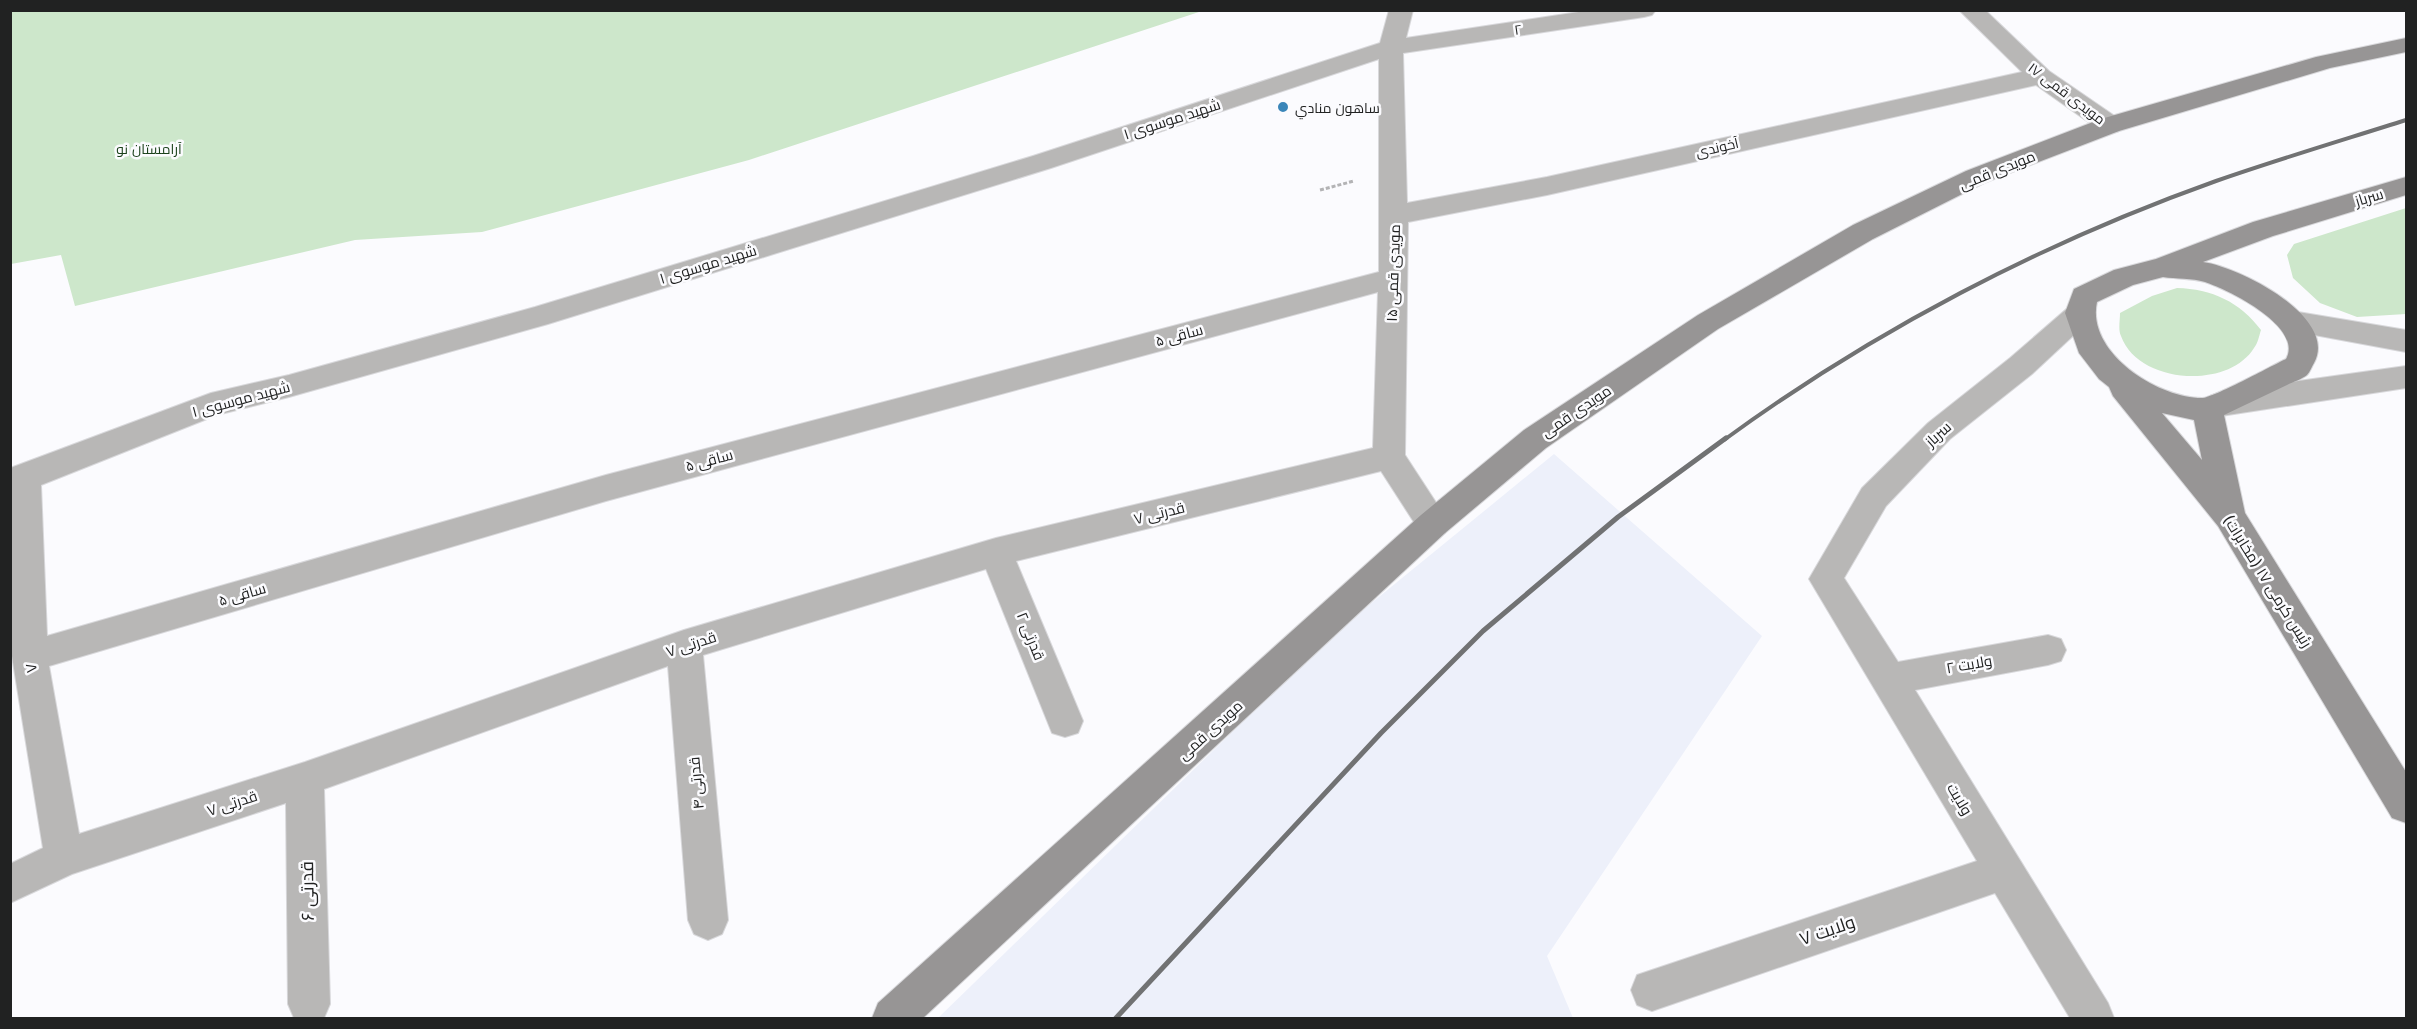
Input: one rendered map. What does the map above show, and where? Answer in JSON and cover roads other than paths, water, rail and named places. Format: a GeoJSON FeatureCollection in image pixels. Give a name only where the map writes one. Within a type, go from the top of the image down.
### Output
{"type":"FeatureCollection","features":[{"type":"Feature","properties":{"kind":"street","name":"مویدی قمی ۱۵"},"geometry":{"type":"LineString","coordinates":[[1389,457],[1394,215],[1391,47],[1401,10]]}},
{"type":"Feature","properties":{"kind":"street","name":"۲"},"geometry":{"type":"LineString","coordinates":[[1391,47],[1644,10]]}},
{"type":"Feature","properties":{"kind":"street","name":"مویدی قمی ۱۷"},"geometry":{"type":"LineString","coordinates":[[1971,10],[2040,76],[2110,125]]}},
{"type":"Feature","properties":{"kind":"street","name":"مویدی قمی"},"geometry":{"type":"LineString","coordinates":[[893,1018],[1433,524],[1535,439],[1708,322],[1863,232],[1975,177],[2110,125],[2325,62],[2406,45]]}},
{"type":"Feature","properties":{"kind":"street","name":"شهید موسوی ۱"},"geometry":{"type":"LineString","coordinates":[[17,479],[211,405],[289,386],[538,317],[1042,162],[1391,47]]}},
{"type":"Feature","properties":{"kind":"street","name":"آخوندی"},"geometry":{"type":"LineString","coordinates":[[1394,215],[1547,186],[2040,76]]}},
{"type":"Feature","properties":{"kind":"street","name":"سرباز"},"geometry":{"type":"LineString","coordinates":[[2163,267],[2263,229],[2406,186]]}},
{"type":"Feature","properties":{"kind":"street"},"geometry":{"type":"LineString","coordinates":[[2214,407],[2297,367],[2304,354],[2302,338],[2292,322],[2275,306],[2256,294],[2210,273],[2163,267],[2124,277],[2084,296],[2080,313],[2094,353],[2110,371],[2131,387],[2155,399],[2181,407],[2214,407],[2405,379]]}},
{"type":"Feature","properties":{"kind":"street","name":"ساقی ۵"},"geometry":{"type":"LineString","coordinates":[[30,656],[606,488],[1392,278]]}},
{"type":"Feature","properties":{"kind":"street","name":"سرباز"},"geometry":{"type":"LineString","coordinates":[[1826,579],[1874,497],[1939,431],[2021,366],[2080,313]]}},
{"type":"Feature","properties":{"kind":"street"},"geometry":{"type":"LineString","coordinates":[[2292,322],[2406,341]]}},
{"type":"Feature","properties":{"kind":"street","name":"رئیس کرمی ۱۷ (مخابرات)"},"geometry":{"type":"LineString","coordinates":[[2110,371],[2230,517],[2406,805]]}},
{"type":"Feature","properties":{"kind":"street"},"geometry":{"type":"LineString","coordinates":[[2214,407],[2230,517]]}},
{"type":"Feature","properties":{"kind":"street"},"geometry":{"type":"LineString","coordinates":[[1389,457],[1433,524]]}},
{"type":"Feature","properties":{"kind":"street","name":"قدرتی ۷"},"geometry":{"type":"LineString","coordinates":[[10,884],[64,858],[305,778],[684,645],[996,552],[1389,457]]}},
{"type":"Feature","properties":{"kind":"street","name":"۸"},"geometry":{"type":"LineString","coordinates":[[17,479],[20,595],[64,858]]}},
{"type":"Feature","properties":{"kind":"street","name":"قدرتی ۲"},"geometry":{"type":"LineString","coordinates":[[996,552],[1065,721]]}},
{"type":"Feature","properties":{"kind":"street","name":"ولایت"},"geometry":{"type":"LineString","coordinates":[[1826,579],[1889,679],[2093,1018]]}},
{"type":"Feature","properties":{"kind":"street","name":"قدرتی ۴"},"geometry":{"type":"LineString","coordinates":[[684,645],[708,920]]}},
{"type":"Feature","properties":{"kind":"street","name":"ولایت ۲"},"geometry":{"type":"LineString","coordinates":[[1889,679],[2048,650]]}},
{"type":"Feature","properties":{"kind":"street","name":"قدرتی ۶"},"geometry":{"type":"LineString","coordinates":[[305,778],[309,1004]]}},
{"type":"Feature","properties":{"kind":"street","name":"ولایت ۷"},"geometry":{"type":"LineString","coordinates":[[1652,990],[2003,871]]}},
{"type":"Feature","properties":{"kind":"railway"},"geometry":{"type":"LineString","coordinates":[[1724,440],[1839,362],[1899,326],[2023,261],[2151,205],[2216,181],[2406,120]]}},
{"type":"Feature","properties":{"kind":"railway"},"geometry":{"type":"LineString","coordinates":[[1116,1018],[1381,733],[1483,631],[1618,517],[1726,438]]}},
{"type":"Feature","properties":{"kind":"place","name":"ساهون منادي"},"geometry":{"type":"Point","coordinates":[1283,107]}},
{"type":"Feature","properties":{"kind":"park label","name":"آرامستان نو"},"geometry":{"type":"Point","coordinates":[149,148]}}]}
